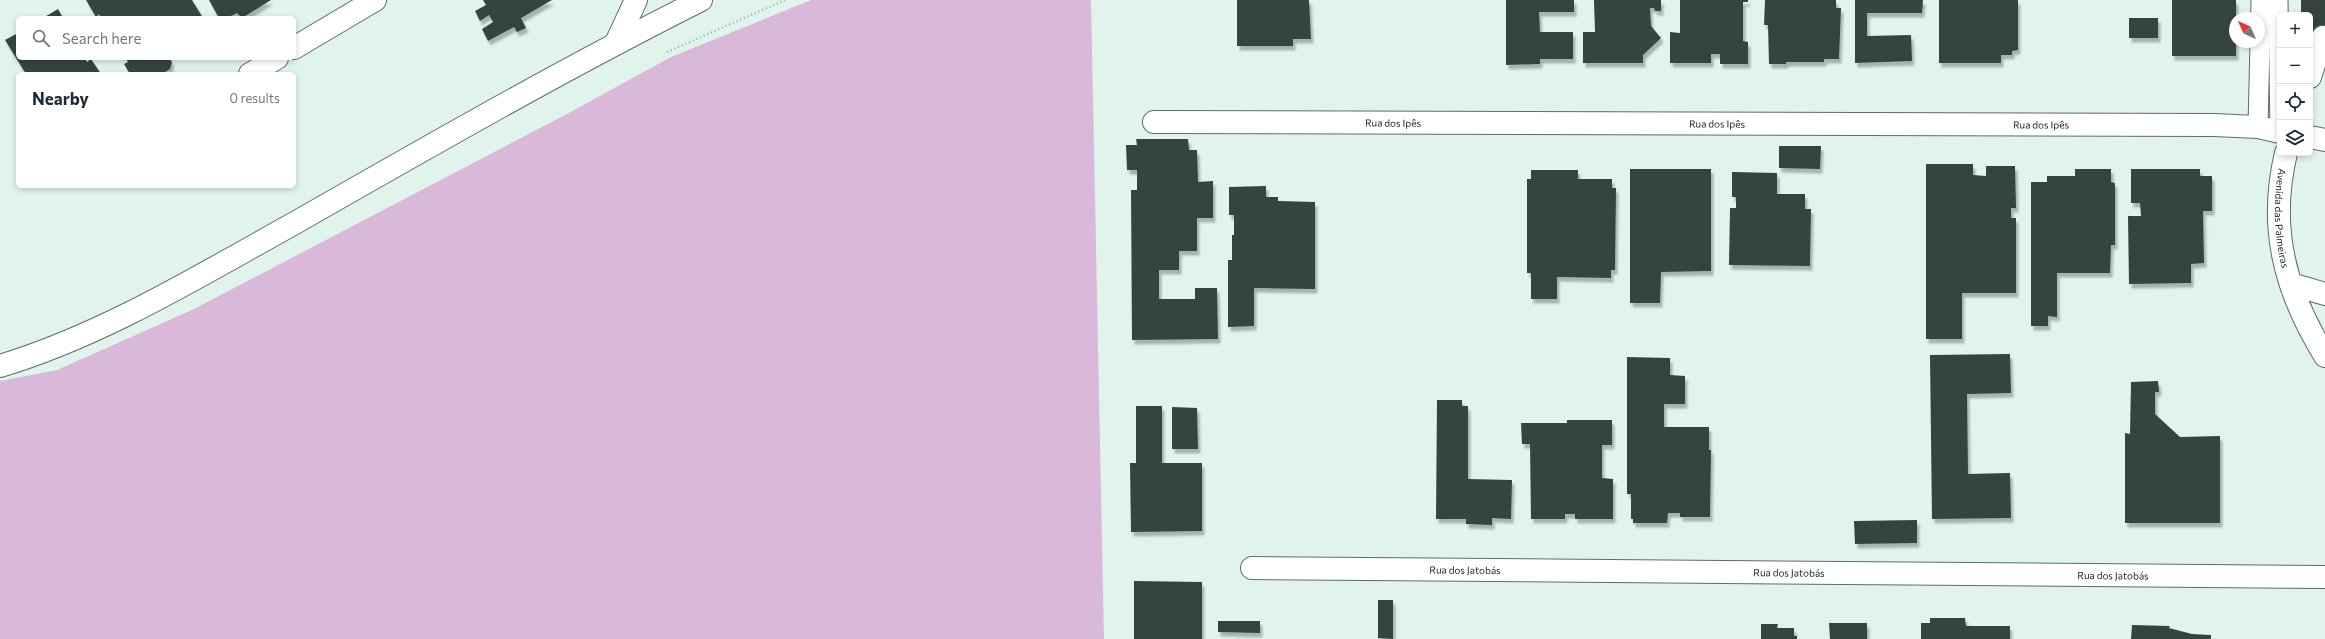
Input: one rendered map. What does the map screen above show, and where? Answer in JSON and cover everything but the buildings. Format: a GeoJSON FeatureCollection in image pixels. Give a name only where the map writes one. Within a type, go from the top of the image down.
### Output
{"type":"FeatureCollection","features":[{"type":"Feature","properties":{"kind":"street"},"geometry":{"type":"LineString","coordinates":[[296,47],[375,0]]}},
{"type":"Feature","properties":{"kind":"street"},"geometry":{"type":"LineString","coordinates":[[616,43],[636,0]]}},
{"type":"Feature","properties":{"kind":"street"},"geometry":{"type":"LineString","coordinates":[[0,366],[37,355],[133,311],[616,43],[701,0]]}},
{"type":"Feature","properties":{"kind":"street"},"geometry":{"type":"LineString","coordinates":[[2313,68],[2324,37]]}},
{"type":"Feature","properties":{"kind":"street"},"geometry":{"type":"LineString","coordinates":[[253,72],[274,60]]}},
{"type":"Feature","properties":{"kind":"street","name":"Rua dos Ipês"},"geometry":{"type":"LineString","coordinates":[[1154,122],[2206,125],[2258,127],[2277,130]]}},
{"type":"Feature","properties":{"kind":"street"},"geometry":{"type":"LineString","coordinates":[[2313,138],[2325,140]]}},
{"type":"Feature","properties":{"kind":"street","name":"Avenida das Palmeiras"},"geometry":{"type":"LineString","coordinates":[[2285,156],[2280,176],[2278,223],[2281,246],[2291,284],[2309,331],[2325,356]]}},
{"type":"Feature","properties":{"kind":"street"},"geometry":{"type":"LineString","coordinates":[[2291,284],[2325,294]]}},
{"type":"Feature","properties":{"kind":"street","name":"Rua dos Jatobás"},"geometry":{"type":"LineString","coordinates":[[1252,568],[2325,577]]}},
{"type":"Feature","properties":{"kind":"lane"},"geometry":{"type":"LineString","coordinates":[[2258,127],[2261,0]]}},
{"type":"Feature","properties":{"kind":"lane"},"geometry":{"type":"LineString","coordinates":[[2278,0],[2280,120]]}},
{"type":"Feature","properties":{"kind":"shaded area"},"geometry":{"type":"Polygon","coordinates":[[[811,0],[1091,0],[1104,639],[0,639],[0,381],[57,370],[194,309],[565,115],[671,57],[811,0]]]}}]}
